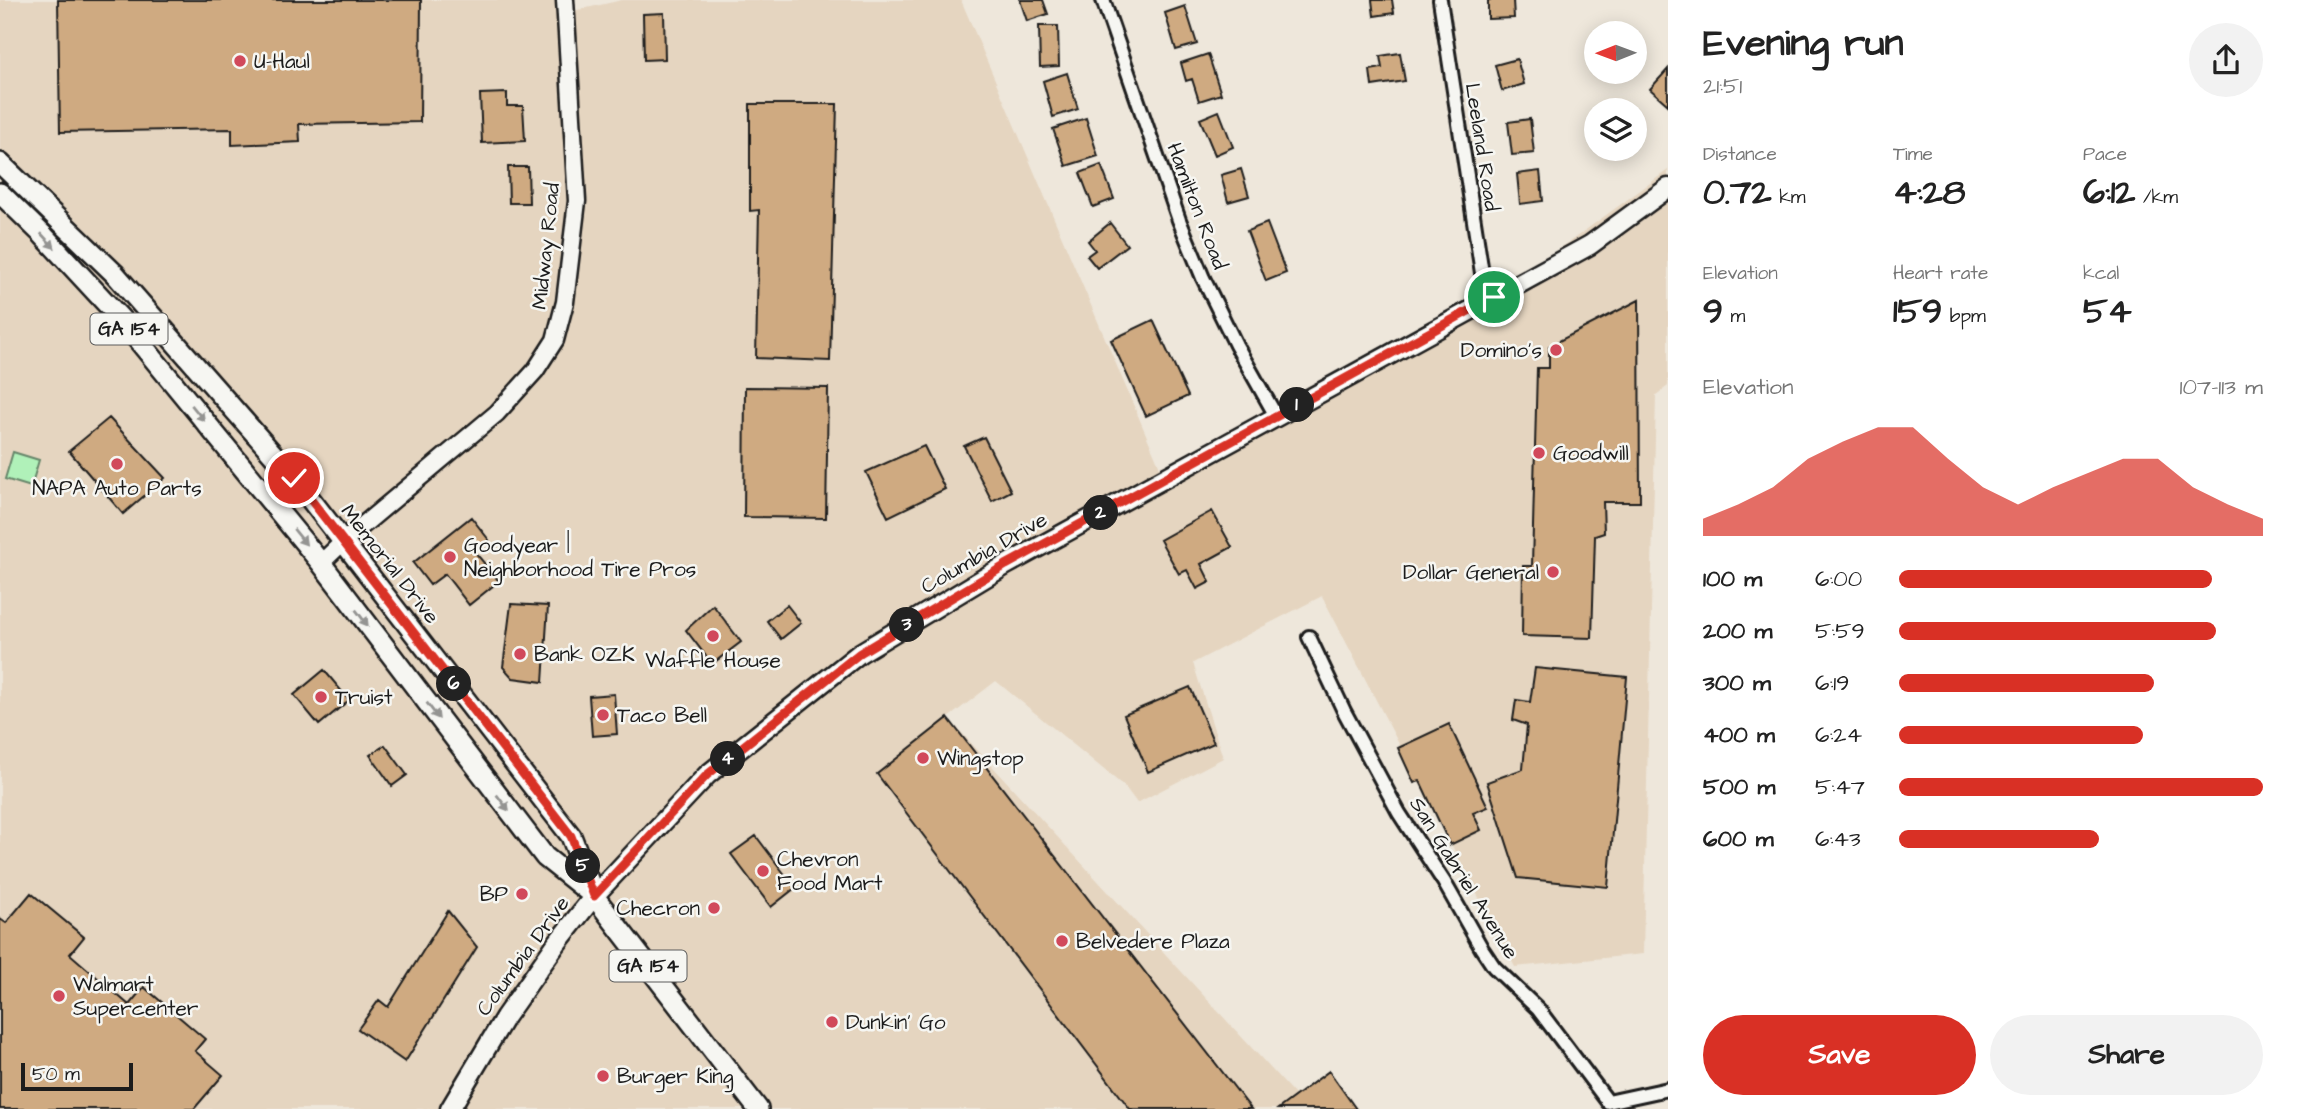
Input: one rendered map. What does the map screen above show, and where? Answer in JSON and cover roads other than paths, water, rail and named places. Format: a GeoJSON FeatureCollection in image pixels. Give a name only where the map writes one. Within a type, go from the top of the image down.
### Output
{"type":"FeatureCollection","features":[{"type":"Feature","properties":{"kind":"main road","name":"Memorial Drive"},"geometry":{"type":"LineString","coordinates":[[0,163],[115,274],[294,478],[571,836],[594,896]]}},
{"type":"Feature","properties":{"kind":"main road","name":"Columbia Drive"},"geometry":{"type":"LineString","coordinates":[[450,1109],[505,1017],[594,896],[707,775],[860,653],[1006,565],[1590,245],[1668,188]]}},
{"type":"Feature","properties":{"kind":"main road","name":"Memorial Drive"},"geometry":{"type":"LineString","coordinates":[[0,193],[120,318],[321,563],[545,857],[594,896],[758,1109]]}},
{"type":"Feature","properties":{"kind":"street","name":"Midway Road"},"geometry":{"type":"LineString","coordinates":[[321,563],[497,413],[535,371],[555,340],[565,302],[577,201],[565,0]]}},
{"type":"Feature","properties":{"kind":"street","name":"Hamilton Road"},"geometry":{"type":"LineString","coordinates":[[1103,0],[1179,220],[1203,278],[1236,345],[1276,416]]}},
{"type":"Feature","properties":{"kind":"street","name":"Leeland Road"},"geometry":{"type":"LineString","coordinates":[[1440,0],[1482,273],[1494,297]]}},
{"type":"Feature","properties":{"kind":"street","name":"San Gabriel Avenue"},"geometry":{"type":"LineString","coordinates":[[1309,638],[1399,813],[1494,967],[1538,1009],[1608,1102],[1668,1089]]}},
{"type":"Feature","properties":{"kind":"place","name":"U-Haul"},"geometry":{"type":"Point","coordinates":[240,61]}},
{"type":"Feature","properties":{"kind":"place","name":"Domino's"},"geometry":{"type":"Point","coordinates":[1556,350]}},
{"type":"Feature","properties":{"kind":"place","name":"Goodwill"},"geometry":{"type":"Point","coordinates":[1539,453]}},
{"type":"Feature","properties":{"kind":"place","name":"NAPA Auto Parts"},"geometry":{"type":"Point","coordinates":[117,464]}},
{"type":"Feature","properties":{"kind":"place","name":"Goodyear | Neighborhood Tire Pros"},"geometry":{"type":"Point","coordinates":[450,557]}},
{"type":"Feature","properties":{"kind":"place","name":"Dollar General"},"geometry":{"type":"Point","coordinates":[1553,572]}},
{"type":"Feature","properties":{"kind":"place","name":"Waffle House"},"geometry":{"type":"Point","coordinates":[713,636]}},
{"type":"Feature","properties":{"kind":"place","name":"Bank OZK"},"geometry":{"type":"Point","coordinates":[520,654]}},
{"type":"Feature","properties":{"kind":"place","name":"Truist"},"geometry":{"type":"Point","coordinates":[321,697]}},
{"type":"Feature","properties":{"kind":"place","name":"Taco Bell"},"geometry":{"type":"Point","coordinates":[603,715]}},
{"type":"Feature","properties":{"kind":"place","name":"Wingstop"},"geometry":{"type":"Point","coordinates":[923,758]}},
{"type":"Feature","properties":{"kind":"place","name":"Chevron Food Mart"},"geometry":{"type":"Point","coordinates":[763,871]}},
{"type":"Feature","properties":{"kind":"place","name":"BP"},"geometry":{"type":"Point","coordinates":[522,894]}},
{"type":"Feature","properties":{"kind":"place","name":"Checron"},"geometry":{"type":"Point","coordinates":[714,908]}},
{"type":"Feature","properties":{"kind":"place","name":"Belvedere Plaza"},"geometry":{"type":"Point","coordinates":[1062,941]}},
{"type":"Feature","properties":{"kind":"place","name":"Walmart Supercenter"},"geometry":{"type":"Point","coordinates":[59,996]}},
{"type":"Feature","properties":{"kind":"place","name":"Dunkin' Go"},"geometry":{"type":"Point","coordinates":[832,1022]}},
{"type":"Feature","properties":{"kind":"place","name":"Burger King"},"geometry":{"type":"Point","coordinates":[603,1076]}}]}
